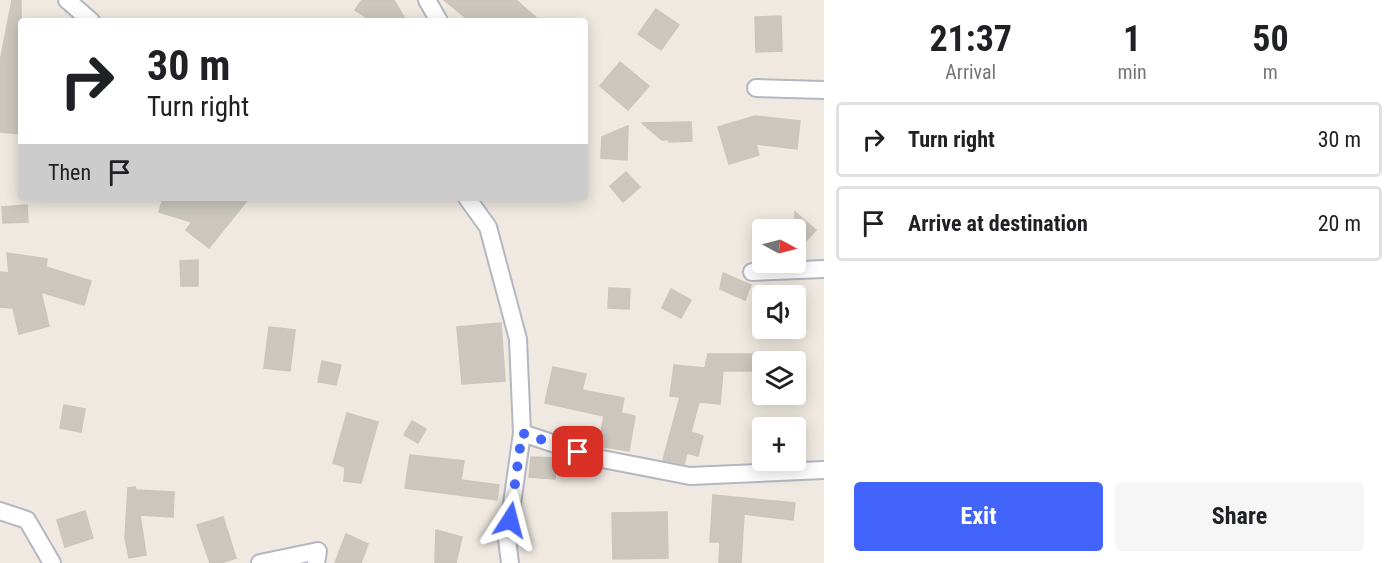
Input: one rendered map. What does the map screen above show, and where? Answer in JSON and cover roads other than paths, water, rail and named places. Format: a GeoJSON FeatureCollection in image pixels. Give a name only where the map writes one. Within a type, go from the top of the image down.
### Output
{"type":"FeatureCollection","features":[{"type":"Feature","properties":{"kind":"street"},"geometry":{"type":"LineString","coordinates":[[67,0],[88,18]]}},
{"type":"Feature","properties":{"kind":"street"},"geometry":{"type":"LineString","coordinates":[[427,0],[437,18]]}},
{"type":"Feature","properties":{"kind":"street"},"geometry":{"type":"LineString","coordinates":[[756,88],[824,90]]}},
{"type":"Feature","properties":{"kind":"street"},"geometry":{"type":"LineString","coordinates":[[469,201],[488,227],[518,339],[522,433],[507,539],[510,563]]}},
{"type":"Feature","properties":{"kind":"street"},"geometry":{"type":"LineString","coordinates":[[806,270],[824,269]]}},
{"type":"Feature","properties":{"kind":"street"},"geometry":{"type":"LineString","coordinates":[[522,433],[597,458],[690,476],[824,470]]}},
{"type":"Feature","properties":{"kind":"street"},"geometry":{"type":"LineString","coordinates":[[0,511],[27,520],[52,563]]}},
{"type":"Feature","properties":{"kind":"street"},"geometry":{"type":"LineString","coordinates":[[260,563],[318,551],[316,563]]}}]}
